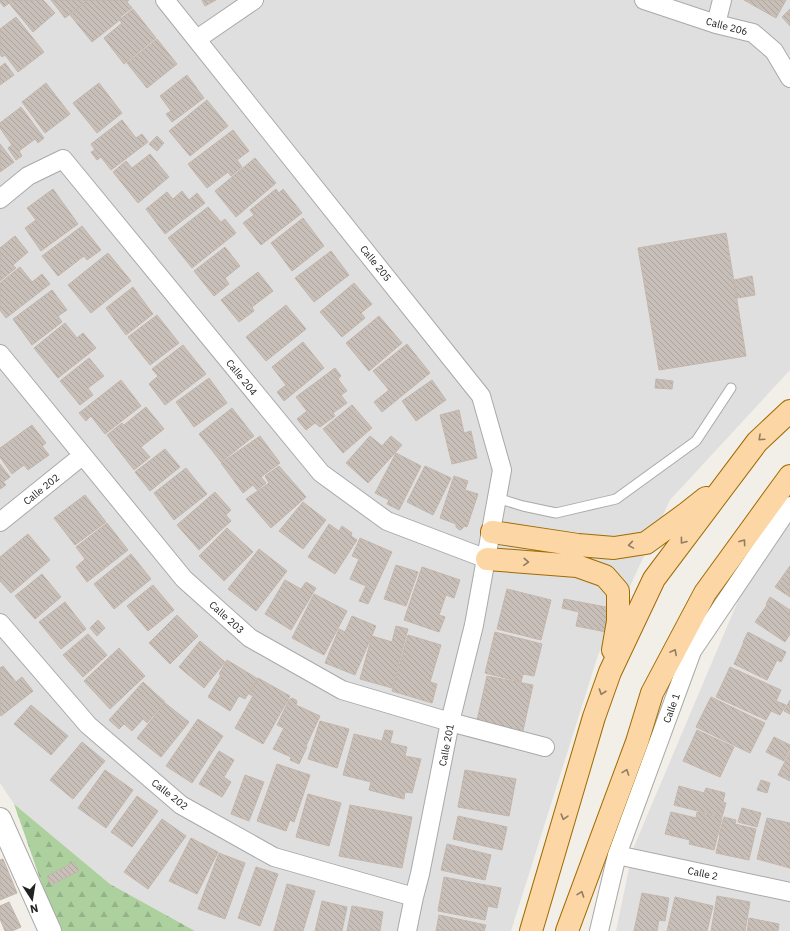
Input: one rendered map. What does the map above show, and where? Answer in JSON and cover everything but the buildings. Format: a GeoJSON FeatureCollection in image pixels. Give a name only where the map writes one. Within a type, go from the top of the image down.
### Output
{"type":"FeatureCollection","features":[{"type":"Feature","properties":{"kind":"main road"},"geometry":{"type":"LineString","coordinates":[[531,931],[594,717],[610,672],[654,580],[757,442],[790,411]]}},
{"type":"Feature","properties":{"kind":"main road"},"geometry":{"type":"LineString","coordinates":[[492,532],[578,545],[614,548],[646,543],[687,514],[731,476]]}},
{"type":"Feature","properties":{"kind":"main road"},"geometry":{"type":"LineString","coordinates":[[568,931],[636,742],[652,693],[706,593],[790,476]]}},
{"type":"Feature","properties":{"kind":"main road"},"geometry":{"type":"LineString","coordinates":[[487,559],[576,566],[605,576],[618,591],[618,621],[610,672]]}},
{"type":"Feature","properties":{"kind":"street","name":"Calle 205"},"geometry":{"type":"LineString","coordinates":[[165,0],[481,396],[502,470],[487,559]]}},
{"type":"Feature","properties":{"kind":"street"},"geometry":{"type":"LineString","coordinates":[[197,39],[254,0]]}},
{"type":"Feature","properties":{"kind":"street","name":"Calle 206"},"geometry":{"type":"LineString","coordinates":[[644,0],[716,24],[753,33],[774,51],[790,78]]}},
{"type":"Feature","properties":{"kind":"street"},"geometry":{"type":"LineString","coordinates":[[716,24],[722,0]]}},
{"type":"Feature","properties":{"kind":"street","name":"Calle 204"},"geometry":{"type":"LineString","coordinates":[[0,199],[28,176],[63,159],[321,473],[387,521],[487,559]]}},
{"type":"Feature","properties":{"kind":"street","name":"Calle 203"},"geometry":{"type":"LineString","coordinates":[[0,354],[184,579],[250,638],[342,690],[450,722],[545,747]]}},
{"type":"Feature","properties":{"kind":"street","name":"Calle 202"},"geometry":{"type":"LineString","coordinates":[[0,522],[82,456]]}},
{"type":"Feature","properties":{"kind":"street","name":"Calle 1"},"geometry":{"type":"LineString","coordinates":[[599,931],[617,855],[692,651],[790,506]]}},
{"type":"Feature","properties":{"kind":"street","name":"Calle 201"},"geometry":{"type":"LineString","coordinates":[[407,931],[420,874],[450,722],[474,625],[487,559]]}},
{"type":"Feature","properties":{"kind":"street","name":"Calle 202"},"geometry":{"type":"LineString","coordinates":[[0,622],[88,725],[181,805],[274,857],[414,897]]}},
{"type":"Feature","properties":{"kind":"street"},"geometry":{"type":"LineString","coordinates":[[0,819],[50,931]]}},
{"type":"Feature","properties":{"kind":"street","name":"Calle 2"},"geometry":{"type":"LineString","coordinates":[[617,855],[790,892]]}},
{"type":"Feature","properties":{"kind":"lane"},"geometry":{"type":"LineString","coordinates":[[498,498],[523,506],[556,513],[616,499],[696,441],[731,388]]}},
{"type":"Feature","properties":{"kind":"shaded area"},"geometry":{"type":"Polygon","coordinates":[[[0,0],[790,0],[790,370],[670,500],[598,655],[511,931],[195,931],[110,884],[14,804],[0,783],[0,0]]]}},
{"type":"Feature","properties":{"kind":"shaded area"},"geometry":{"type":"Polygon","coordinates":[[[790,518],[790,931],[616,931],[633,849],[759,551],[790,518]]]}},
{"type":"Feature","properties":{"kind":"green space"},"geometry":{"type":"Polygon","coordinates":[[[14,804],[110,884],[195,931],[60,931],[54,919],[14,804]]]}}]}
